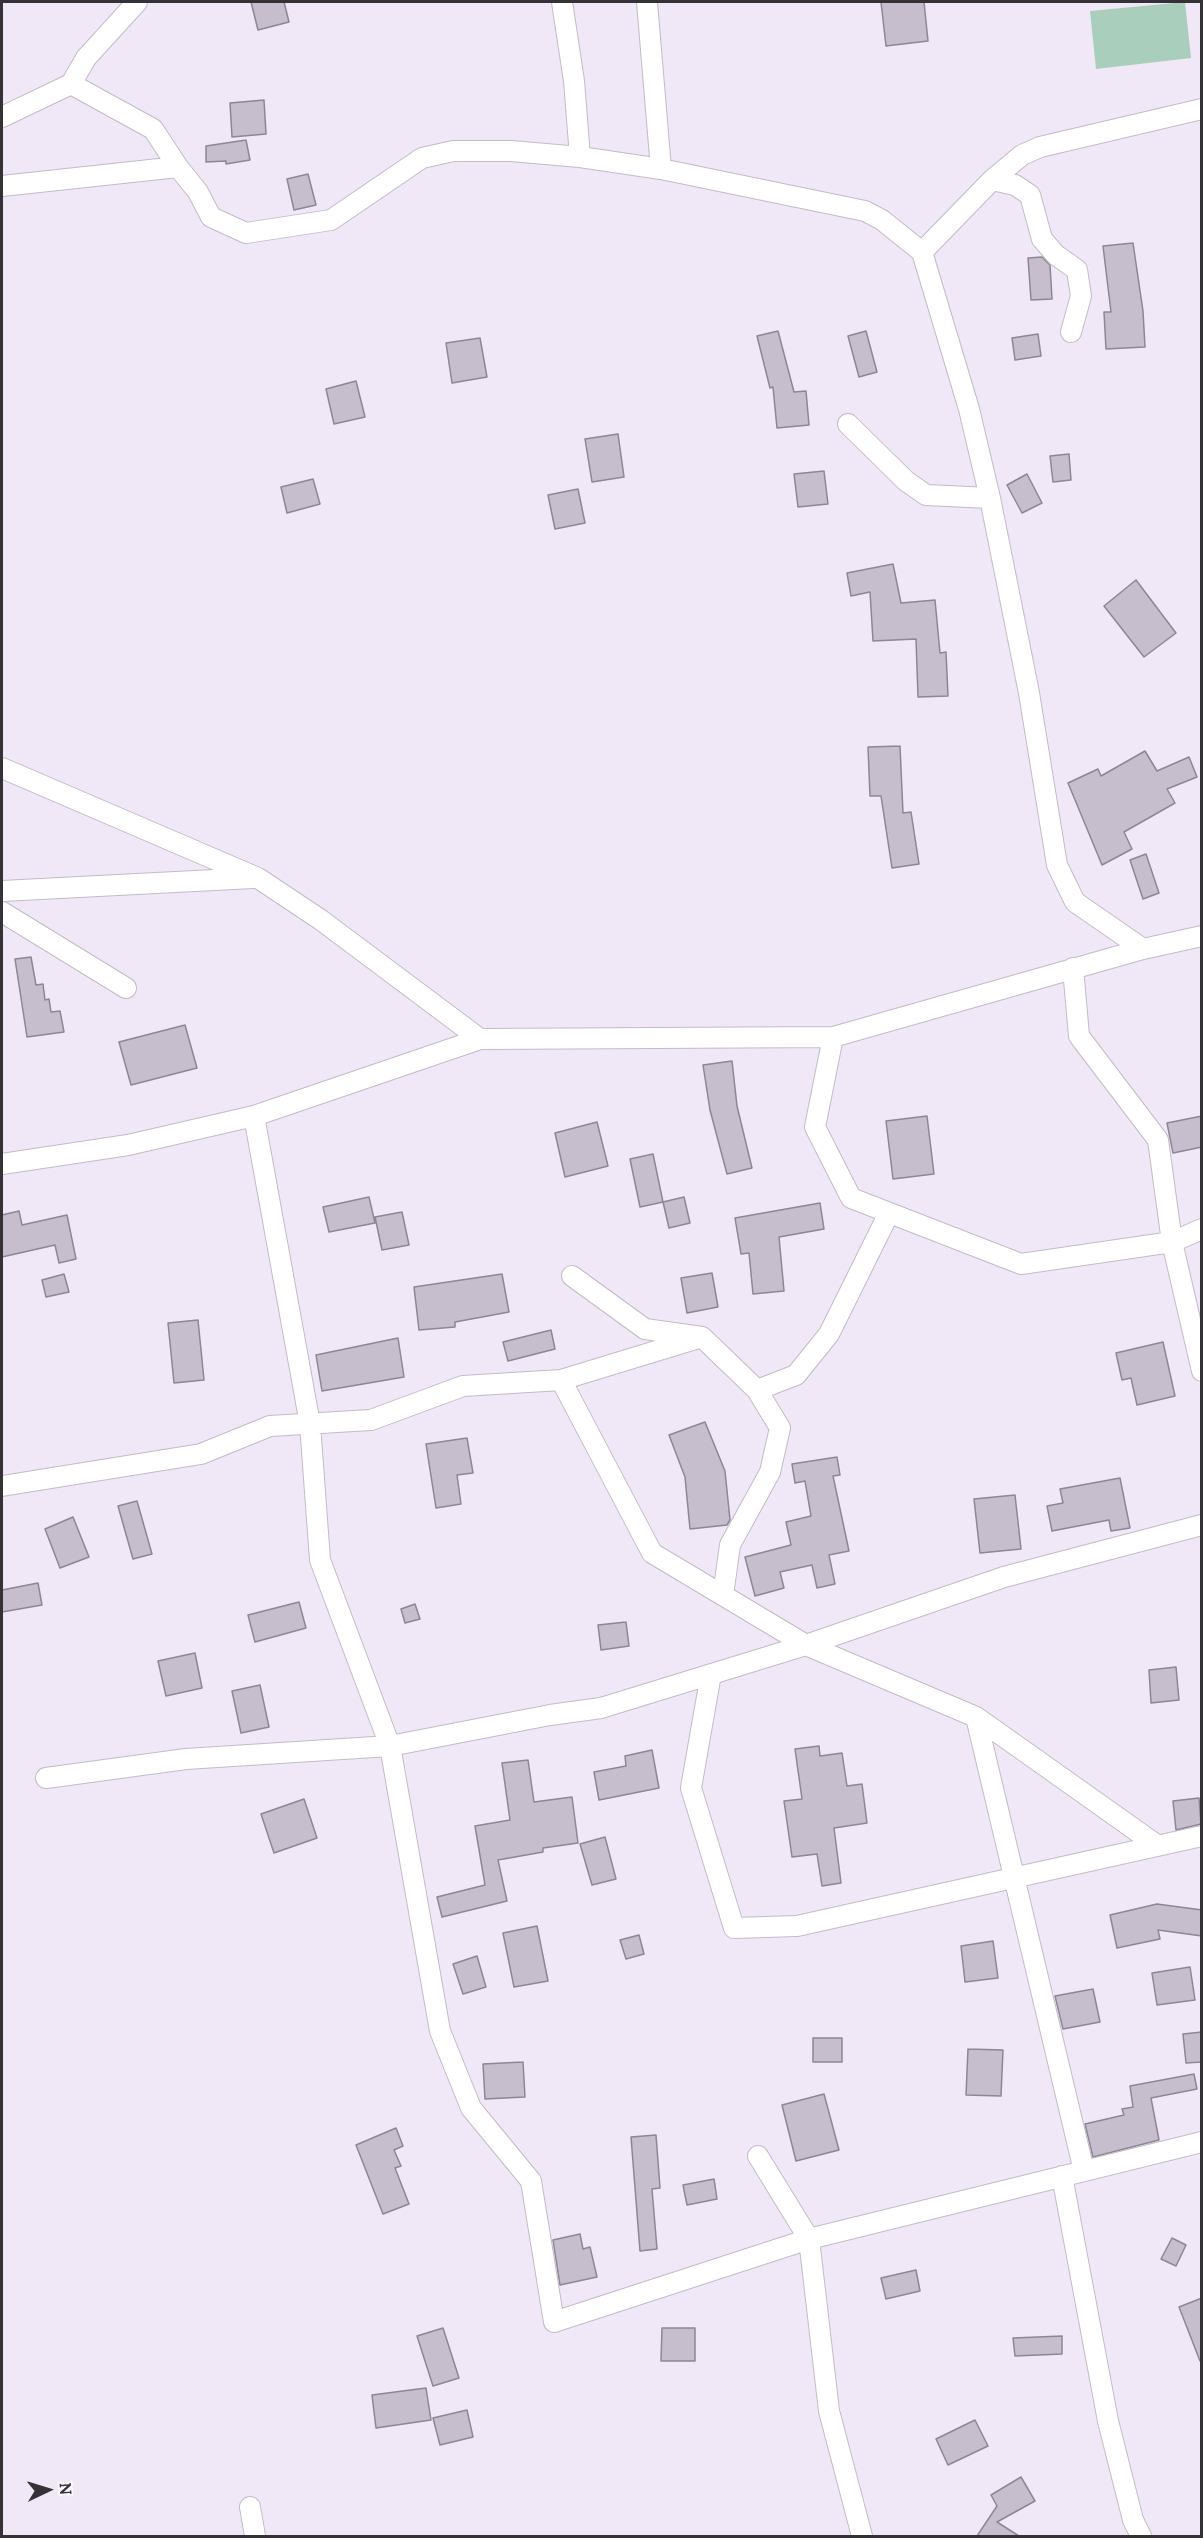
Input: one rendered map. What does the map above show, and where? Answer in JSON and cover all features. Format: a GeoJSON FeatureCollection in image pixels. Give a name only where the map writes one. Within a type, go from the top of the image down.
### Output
{"type":"FeatureCollection","features":[{"type":"Feature","properties":{"kind":"street"},"geometry":{"type":"LineString","coordinates":[[2,117],[71,84],[86,58],[137,2]]}},
{"type":"Feature","properties":{"kind":"street"},"geometry":{"type":"LineString","coordinates":[[562,2],[574,81],[580,157]]}},
{"type":"Feature","properties":{"kind":"street"},"geometry":{"type":"LineString","coordinates":[[647,2],[662,169]]}},
{"type":"Feature","properties":{"kind":"street"},"geometry":{"type":"LineString","coordinates":[[71,84],[153,129],[198,192],[211,217],[246,233],[331,220],[422,158],[453,151],[512,151],[580,157],[662,169],[865,211],[882,220],[922,252],[969,409],[990,498],[1029,693],[1057,865],[1075,902],[1143,949]]}},
{"type":"Feature","properties":{"kind":"street"},"geometry":{"type":"LineString","coordinates":[[922,252],[992,180],[1023,155],[1040,147],[1202,109]]}},
{"type":"Feature","properties":{"kind":"street"},"geometry":{"type":"LineString","coordinates":[[2,186],[178,166]]}},
{"type":"Feature","properties":{"kind":"street"},"geometry":{"type":"LineString","coordinates":[[992,180],[1015,185],[1030,195],[1042,239],[1056,255],[1077,270],[1081,296],[1071,332]]}},
{"type":"Feature","properties":{"kind":"street"},"geometry":{"type":"LineString","coordinates":[[848,424],[906,482],[926,495],[990,498]]}},
{"type":"Feature","properties":{"kind":"street"},"geometry":{"type":"LineString","coordinates":[[2,768],[258,878],[321,920],[480,1039]]}},
{"type":"Feature","properties":{"kind":"street"},"geometry":{"type":"LineString","coordinates":[[2,891],[258,878]]}},
{"type":"Feature","properties":{"kind":"street"},"geometry":{"type":"LineString","coordinates":[[2,912],[126,988]]}},
{"type":"Feature","properties":{"kind":"street"},"geometry":{"type":"LineString","coordinates":[[2,1164],[128,1145],[254,1116],[480,1039],[832,1037],[1073,968],[1202,936]]}},
{"type":"Feature","properties":{"kind":"street"},"geometry":{"type":"LineString","coordinates":[[1073,968],[1079,1036],[1158,1140],[1172,1242],[1202,1371]]}},
{"type":"Feature","properties":{"kind":"street"},"geometry":{"type":"LineString","coordinates":[[832,1037],[815,1127],[851,1198],[1021,1264],[1172,1242],[1202,1229]]}},
{"type":"Feature","properties":{"kind":"street"},"geometry":{"type":"LineString","coordinates":[[254,1116],[310,1424],[320,1560],[390,1746],[440,2031],[471,2108],[531,2181],[554,2322],[809,2240],[1202,2142]]}},
{"type":"Feature","properties":{"kind":"street"},"geometry":{"type":"LineString","coordinates":[[757,1390],[796,1375],[829,1334],[890,1213]]}},
{"type":"Feature","properties":{"kind":"street"},"geometry":{"type":"LineString","coordinates":[[572,1276],[645,1329],[702,1337],[757,1390],[780,1428],[770,1472],[730,1545],[723,1595]]}},
{"type":"Feature","properties":{"kind":"street"},"geometry":{"type":"LineString","coordinates":[[2,1486],[201,1454],[270,1426],[371,1420],[463,1386],[561,1380],[702,1337]]}},
{"type":"Feature","properties":{"kind":"street"},"geometry":{"type":"LineString","coordinates":[[561,1380],[652,1552],[806,1645],[976,1717],[1158,1846]]}},
{"type":"Feature","properties":{"kind":"street"},"geometry":{"type":"LineString","coordinates":[[46,1778],[186,1759],[390,1746],[550,1715],[601,1708],[806,1645],[1004,1577],[1202,1525]]}},
{"type":"Feature","properties":{"kind":"street"},"geometry":{"type":"LineString","coordinates":[[711,1674],[691,1788],[734,1928],[797,1926],[1202,1836]]}},
{"type":"Feature","properties":{"kind":"street"},"geometry":{"type":"LineString","coordinates":[[976,1717],[1084,2171]]}},
{"type":"Feature","properties":{"kind":"street"},"geometry":{"type":"LineString","coordinates":[[758,2156],[809,2240],[829,2411],[862,2536]]}},
{"type":"Feature","properties":{"kind":"street"},"geometry":{"type":"LineString","coordinates":[[1062,2176],[1108,2421],[1133,2520],[1141,2536]]}},
{"type":"Feature","properties":{"kind":"street"},"geometry":{"type":"LineString","coordinates":[[250,2507],[255,2536]]}},
{"type":"Feature","properties":{"kind":"green space"},"geometry":{"type":"Polygon","coordinates":[[[1185,2],[1191,58],[1096,69],[1090,11],[1185,2]]]}},
{"type":"Feature","properties":{"kind":"building"},"geometry":{"type":"Polygon","coordinates":[[[251,2],[284,2],[289,22],[258,30],[251,2]]]}},
{"type":"Feature","properties":{"kind":"building"},"geometry":{"type":"Polygon","coordinates":[[[881,2],[924,2],[928,41],[886,46],[881,2]]]}},
{"type":"Feature","properties":{"kind":"building"},"geometry":{"type":"Polygon","coordinates":[[[264,100],[266,134],[232,137],[230,103],[264,100]]]}},
{"type":"Feature","properties":{"kind":"building"},"geometry":{"type":"Polygon","coordinates":[[[246,140],[250,160],[226,164],[226,161],[206,162],[206,146],[246,140]]]}},
{"type":"Feature","properties":{"kind":"building"},"geometry":{"type":"Polygon","coordinates":[[[308,174],[316,205],[294,210],[287,179],[308,174]]]}},
{"type":"Feature","properties":{"kind":"building"},"geometry":{"type":"Polygon","coordinates":[[[1133,243],[1143,311],[1145,347],[1106,349],[1104,312],[1111,312],[1103,246],[1133,243]]]}},
{"type":"Feature","properties":{"kind":"building"},"geometry":{"type":"Polygon","coordinates":[[[1042,257],[1050,265],[1052,299],[1031,300],[1028,258],[1042,257]]]}},
{"type":"Feature","properties":{"kind":"building"},"geometry":{"type":"Polygon","coordinates":[[[778,331],[794,392],[806,391],[809,425],[777,428],[773,387],[770,388],[757,336],[778,331]]]}},
{"type":"Feature","properties":{"kind":"building"},"geometry":{"type":"Polygon","coordinates":[[[866,331],[877,372],[859,377],[848,336],[866,331]]]}},
{"type":"Feature","properties":{"kind":"building"},"geometry":{"type":"Polygon","coordinates":[[[1038,334],[1041,356],[1015,360],[1012,338],[1038,334]]]}},
{"type":"Feature","properties":{"kind":"building"},"geometry":{"type":"Polygon","coordinates":[[[480,338],[487,377],[452,383],[446,343],[480,338]]]}},
{"type":"Feature","properties":{"kind":"building"},"geometry":{"type":"Polygon","coordinates":[[[356,381],[365,417],[334,424],[326,389],[356,381]]]}},
{"type":"Feature","properties":{"kind":"building"},"geometry":{"type":"Polygon","coordinates":[[[618,434],[624,477],[592,482],[585,439],[618,434]]]}},
{"type":"Feature","properties":{"kind":"building"},"geometry":{"type":"Polygon","coordinates":[[[1069,454],[1071,480],[1053,482],[1050,456],[1069,454]]]}},
{"type":"Feature","properties":{"kind":"building"},"geometry":{"type":"Polygon","coordinates":[[[824,471],[828,504],[798,507],[794,474],[824,471]]]}},
{"type":"Feature","properties":{"kind":"building"},"geometry":{"type":"Polygon","coordinates":[[[1027,474],[1042,503],[1022,513],[1007,485],[1027,474]]]}},
{"type":"Feature","properties":{"kind":"building"},"geometry":{"type":"Polygon","coordinates":[[[313,479],[320,504],[287,513],[281,487],[313,479]]]}},
{"type":"Feature","properties":{"kind":"building"},"geometry":{"type":"Polygon","coordinates":[[[578,489],[585,523],[555,529],[548,495],[578,489]]]}},
{"type":"Feature","properties":{"kind":"building"},"geometry":{"type":"Polygon","coordinates":[[[893,564],[901,603],[935,600],[940,653],[946,652],[948,696],[918,697],[916,639],[873,641],[870,592],[851,596],[847,573],[893,564]]]}},
{"type":"Feature","properties":{"kind":"building"},"geometry":{"type":"Polygon","coordinates":[[[1136,580],[1176,633],[1144,657],[1104,606],[1136,580]]]}},
{"type":"Feature","properties":{"kind":"building"},"geometry":{"type":"Polygon","coordinates":[[[900,746],[903,813],[911,812],[919,864],[892,868],[881,796],[870,796],[868,747],[900,746]]]}},
{"type":"Feature","properties":{"kind":"building"},"geometry":{"type":"Polygon","coordinates":[[[1145,751],[1157,771],[1189,757],[1197,777],[1167,789],[1175,803],[1124,832],[1132,849],[1102,865],[1068,783],[1098,769],[1101,776],[1145,751]]]}},
{"type":"Feature","properties":{"kind":"building"},"geometry":{"type":"Polygon","coordinates":[[[1146,854],[1159,893],[1143,899],[1130,860],[1146,854]]]}},
{"type":"Feature","properties":{"kind":"building"},"geometry":{"type":"Polygon","coordinates":[[[31,957],[36,985],[43,984],[45,1000],[49,999],[51,1012],[60,1011],[64,1032],[27,1037],[15,959],[31,957]]]}},
{"type":"Feature","properties":{"kind":"building"},"geometry":{"type":"Polygon","coordinates":[[[185,1025],[197,1068],[131,1085],[119,1042],[185,1025]]]}},
{"type":"Feature","properties":{"kind":"building"},"geometry":{"type":"Polygon","coordinates":[[[732,1061],[737,1106],[752,1168],[727,1174],[710,1110],[703,1065],[732,1061]]]}},
{"type":"Feature","properties":{"kind":"building"},"geometry":{"type":"Polygon","coordinates":[[[927,1116],[934,1174],[893,1179],[886,1121],[927,1116]]]}},
{"type":"Feature","properties":{"kind":"building"},"geometry":{"type":"Polygon","coordinates":[[[1202,1116],[1202,1147],[1173,1153],[1167,1123],[1202,1116]]]}},
{"type":"Feature","properties":{"kind":"building"},"geometry":{"type":"Polygon","coordinates":[[[597,1122],[608,1166],[565,1177],[555,1133],[597,1122]]]}},
{"type":"Feature","properties":{"kind":"building"},"geometry":{"type":"Polygon","coordinates":[[[653,1154],[663,1202],[640,1207],[630,1159],[653,1154]]]}},
{"type":"Feature","properties":{"kind":"building"},"geometry":{"type":"Polygon","coordinates":[[[369,1197],[375,1223],[329,1232],[323,1207],[369,1197]]]}},
{"type":"Feature","properties":{"kind":"building"},"geometry":{"type":"Polygon","coordinates":[[[684,1197],[690,1223],[669,1228],[663,1202],[684,1197]]]}},
{"type":"Feature","properties":{"kind":"building"},"geometry":{"type":"Polygon","coordinates":[[[820,1203],[824,1229],[779,1237],[784,1291],[753,1294],[749,1253],[741,1254],[735,1218],[820,1203]]]}},
{"type":"Feature","properties":{"kind":"building"},"geometry":{"type":"Polygon","coordinates":[[[19,1211],[22,1225],[67,1215],[76,1259],[59,1263],[55,1245],[2,1257],[2,1215],[19,1211]]]}},
{"type":"Feature","properties":{"kind":"building"},"geometry":{"type":"Polygon","coordinates":[[[402,1212],[409,1245],[382,1250],[375,1217],[402,1212]]]}},
{"type":"Feature","properties":{"kind":"building"},"geometry":{"type":"Polygon","coordinates":[[[712,1273],[718,1307],[687,1313],[681,1278],[712,1273]]]}},
{"type":"Feature","properties":{"kind":"building"},"geometry":{"type":"Polygon","coordinates":[[[64,1274],[69,1292],[46,1297],[42,1280],[64,1274]]]}},
{"type":"Feature","properties":{"kind":"building"},"geometry":{"type":"Polygon","coordinates":[[[502,1274],[509,1312],[455,1322],[455,1327],[419,1330],[414,1287],[502,1274]]]}},
{"type":"Feature","properties":{"kind":"building"},"geometry":{"type":"Polygon","coordinates":[[[198,1320],[204,1380],[174,1383],[168,1323],[198,1320]]]}},
{"type":"Feature","properties":{"kind":"building"},"geometry":{"type":"Polygon","coordinates":[[[551,1330],[555,1349],[508,1361],[503,1342],[551,1330]]]}},
{"type":"Feature","properties":{"kind":"building"},"geometry":{"type":"Polygon","coordinates":[[[398,1338],[404,1377],[322,1391],[316,1355],[398,1338]]]}},
{"type":"Feature","properties":{"kind":"building"},"geometry":{"type":"Polygon","coordinates":[[[1163,1342],[1175,1396],[1137,1405],[1131,1378],[1122,1380],[1116,1353],[1163,1342]]]}},
{"type":"Feature","properties":{"kind":"building"},"geometry":{"type":"Polygon","coordinates":[[[705,1422],[725,1471],[730,1520],[727,1525],[690,1529],[685,1477],[669,1435],[705,1422]]]}},
{"type":"Feature","properties":{"kind":"building"},"geometry":{"type":"Polygon","coordinates":[[[467,1438],[473,1473],[457,1475],[461,1504],[436,1508],[426,1444],[467,1438]]]}},
{"type":"Feature","properties":{"kind":"building"},"geometry":{"type":"Polygon","coordinates":[[[837,1457],[840,1475],[833,1476],[849,1551],[829,1555],[835,1584],[817,1588],[812,1565],[780,1572],[784,1588],[755,1596],[745,1557],[791,1545],[786,1522],[811,1516],[805,1481],[795,1483],[792,1464],[837,1457]]]}},
{"type":"Feature","properties":{"kind":"building"},"geometry":{"type":"Polygon","coordinates":[[[1120,1478],[1130,1528],[1111,1531],[1109,1520],[1052,1531],[1047,1506],[1063,1503],[1060,1489],[1120,1478]]]}},
{"type":"Feature","properties":{"kind":"building"},"geometry":{"type":"Polygon","coordinates":[[[1015,1495],[1021,1549],[980,1553],[974,1499],[1015,1495]]]}},
{"type":"Feature","properties":{"kind":"building"},"geometry":{"type":"Polygon","coordinates":[[[137,1501],[152,1554],[133,1559],[118,1506],[137,1501]]]}},
{"type":"Feature","properties":{"kind":"building"},"geometry":{"type":"Polygon","coordinates":[[[73,1517],[89,1557],[60,1568],[45,1529],[73,1517]]]}},
{"type":"Feature","properties":{"kind":"building"},"geometry":{"type":"Polygon","coordinates":[[[38,1583],[42,1605],[2,1612],[2,1590],[38,1583]]]}},
{"type":"Feature","properties":{"kind":"building"},"geometry":{"type":"Polygon","coordinates":[[[299,1602],[306,1628],[255,1642],[248,1615],[299,1602]]]}},
{"type":"Feature","properties":{"kind":"building"},"geometry":{"type":"Polygon","coordinates":[[[415,1604],[420,1619],[405,1623],[401,1609],[415,1604]]]}},
{"type":"Feature","properties":{"kind":"building"},"geometry":{"type":"Polygon","coordinates":[[[626,1622],[629,1646],[601,1650],[598,1625],[626,1622]]]}},
{"type":"Feature","properties":{"kind":"building"},"geometry":{"type":"Polygon","coordinates":[[[195,1653],[202,1688],[166,1696],[158,1661],[195,1653]]]}},
{"type":"Feature","properties":{"kind":"building"},"geometry":{"type":"Polygon","coordinates":[[[1176,1667],[1179,1700],[1151,1703],[1149,1670],[1176,1667]]]}},
{"type":"Feature","properties":{"kind":"building"},"geometry":{"type":"Polygon","coordinates":[[[260,1685],[269,1727],[241,1733],[232,1691],[260,1685]]]}},
{"type":"Feature","properties":{"kind":"building"},"geometry":{"type":"Polygon","coordinates":[[[819,1746],[820,1756],[842,1753],[847,1786],[862,1784],[867,1823],[834,1828],[841,1883],[822,1886],[817,1854],[792,1857],[784,1801],[802,1799],[795,1749],[819,1746]]]}},
{"type":"Feature","properties":{"kind":"building"},"geometry":{"type":"Polygon","coordinates":[[[652,1750],[659,1788],[599,1800],[594,1772],[626,1766],[625,1756],[652,1750]]]}},
{"type":"Feature","properties":{"kind":"building"},"geometry":{"type":"Polygon","coordinates":[[[528,1760],[534,1802],[572,1797],[578,1843],[543,1848],[543,1852],[498,1860],[507,1901],[442,1917],[437,1897],[485,1885],[475,1826],[510,1820],[502,1763],[528,1760]]]}},
{"type":"Feature","properties":{"kind":"building"},"geometry":{"type":"Polygon","coordinates":[[[1199,1798],[1201,1824],[1176,1830],[1173,1801],[1199,1798]]]}},
{"type":"Feature","properties":{"kind":"building"},"geometry":{"type":"Polygon","coordinates":[[[304,1799],[317,1838],[274,1853],[261,1814],[304,1799]]]}},
{"type":"Feature","properties":{"kind":"building"},"geometry":{"type":"Polygon","coordinates":[[[605,1837],[616,1879],[592,1885],[580,1844],[605,1837]]]}},
{"type":"Feature","properties":{"kind":"building"},"geometry":{"type":"Polygon","coordinates":[[[1157,1904],[1202,1910],[1202,1936],[1158,1930],[1160,1939],[1117,1948],[1110,1915],[1157,1904]]]}},
{"type":"Feature","properties":{"kind":"building"},"geometry":{"type":"Polygon","coordinates":[[[537,1926],[548,1981],[514,1987],[503,1933],[537,1926]]]}},
{"type":"Feature","properties":{"kind":"building"},"geometry":{"type":"Polygon","coordinates":[[[639,1935],[644,1954],[626,1959],[620,1940],[639,1935]]]}},
{"type":"Feature","properties":{"kind":"building"},"geometry":{"type":"Polygon","coordinates":[[[993,1941],[998,1978],[965,1982],[961,1946],[993,1941]]]}},
{"type":"Feature","properties":{"kind":"building"},"geometry":{"type":"Polygon","coordinates":[[[477,1956],[486,1987],[463,1994],[453,1964],[477,1956]]]}},
{"type":"Feature","properties":{"kind":"building"},"geometry":{"type":"Polygon","coordinates":[[[1190,1967],[1195,2000],[1157,2005],[1152,1973],[1190,1967]]]}},
{"type":"Feature","properties":{"kind":"building"},"geometry":{"type":"Polygon","coordinates":[[[1093,1989],[1100,2022],[1063,2029],[1055,1996],[1093,1989]]]}},
{"type":"Feature","properties":{"kind":"building"},"geometry":{"type":"Polygon","coordinates":[[[1202,2032],[1202,2062],[1186,2063],[1183,2034],[1202,2032]]]}},
{"type":"Feature","properties":{"kind":"building"},"geometry":{"type":"Polygon","coordinates":[[[813,2038],[842,2038],[842,2062],[813,2062],[813,2038]]]}},
{"type":"Feature","properties":{"kind":"building"},"geometry":{"type":"Polygon","coordinates":[[[968,2049],[1003,2050],[1001,2096],[966,2095],[968,2049]]]}},
{"type":"Feature","properties":{"kind":"building"},"geometry":{"type":"Polygon","coordinates":[[[523,2062],[525,2097],[485,2099],[483,2064],[523,2062]]]}},
{"type":"Feature","properties":{"kind":"building"},"geometry":{"type":"Polygon","coordinates":[[[1194,2074],[1197,2089],[1151,2098],[1159,2140],[1093,2157],[1085,2124],[1124,2115],[1122,2109],[1133,2107],[1130,2086],[1194,2074]]]}},
{"type":"Feature","properties":{"kind":"building"},"geometry":{"type":"Polygon","coordinates":[[[824,2094],[839,2150],[796,2161],[782,2105],[824,2094]]]}},
{"type":"Feature","properties":{"kind":"building"},"geometry":{"type":"Polygon","coordinates":[[[396,2128],[403,2146],[394,2150],[401,2166],[395,2168],[409,2204],[383,2214],[356,2145],[396,2128]]]}},
{"type":"Feature","properties":{"kind":"building"},"geometry":{"type":"Polygon","coordinates":[[[656,2135],[660,2188],[652,2189],[657,2249],[640,2251],[631,2137],[656,2135]]]}},
{"type":"Feature","properties":{"kind":"building"},"geometry":{"type":"Polygon","coordinates":[[[714,2179],[717,2199],[687,2205],[683,2185],[714,2179]]]}},
{"type":"Feature","properties":{"kind":"building"},"geometry":{"type":"Polygon","coordinates":[[[580,2234],[583,2249],[590,2247],[597,2277],[560,2285],[553,2240],[580,2234]]]}},
{"type":"Feature","properties":{"kind":"building"},"geometry":{"type":"Polygon","coordinates":[[[1172,2238],[1186,2245],[1176,2266],[1161,2259],[1172,2238]]]}},
{"type":"Feature","properties":{"kind":"building"},"geometry":{"type":"Polygon","coordinates":[[[916,2270],[920,2291],[886,2299],[881,2278],[916,2270]]]}},
{"type":"Feature","properties":{"kind":"building"},"geometry":{"type":"Polygon","coordinates":[[[1202,2298],[1202,2360],[1200,2361],[1179,2307],[1202,2298]]]}},
{"type":"Feature","properties":{"kind":"building"},"geometry":{"type":"Polygon","coordinates":[[[443,2328],[459,2378],[433,2386],[417,2336],[443,2328]]]}},
{"type":"Feature","properties":{"kind":"building"},"geometry":{"type":"Polygon","coordinates":[[[662,2328],[695,2328],[695,2361],[661,2361],[662,2328]]]}},
{"type":"Feature","properties":{"kind":"building"},"geometry":{"type":"Polygon","coordinates":[[[1062,2336],[1062,2354],[1015,2356],[1013,2338],[1062,2336]]]}},
{"type":"Feature","properties":{"kind":"building"},"geometry":{"type":"Polygon","coordinates":[[[426,2388],[431,2420],[376,2428],[372,2395],[426,2388]]]}},
{"type":"Feature","properties":{"kind":"building"},"geometry":{"type":"Polygon","coordinates":[[[467,2410],[473,2437],[440,2445],[433,2418],[467,2410]]]}},
{"type":"Feature","properties":{"kind":"building"},"geometry":{"type":"Polygon","coordinates":[[[975,2420],[988,2446],[948,2465],[936,2439],[975,2420]]]}},
{"type":"Feature","properties":{"kind":"building"},"geometry":{"type":"Polygon","coordinates":[[[1021,2477],[1035,2501],[997,2522],[1019,2536],[977,2536],[997,2506],[991,2495],[1021,2477]]]}}]}
